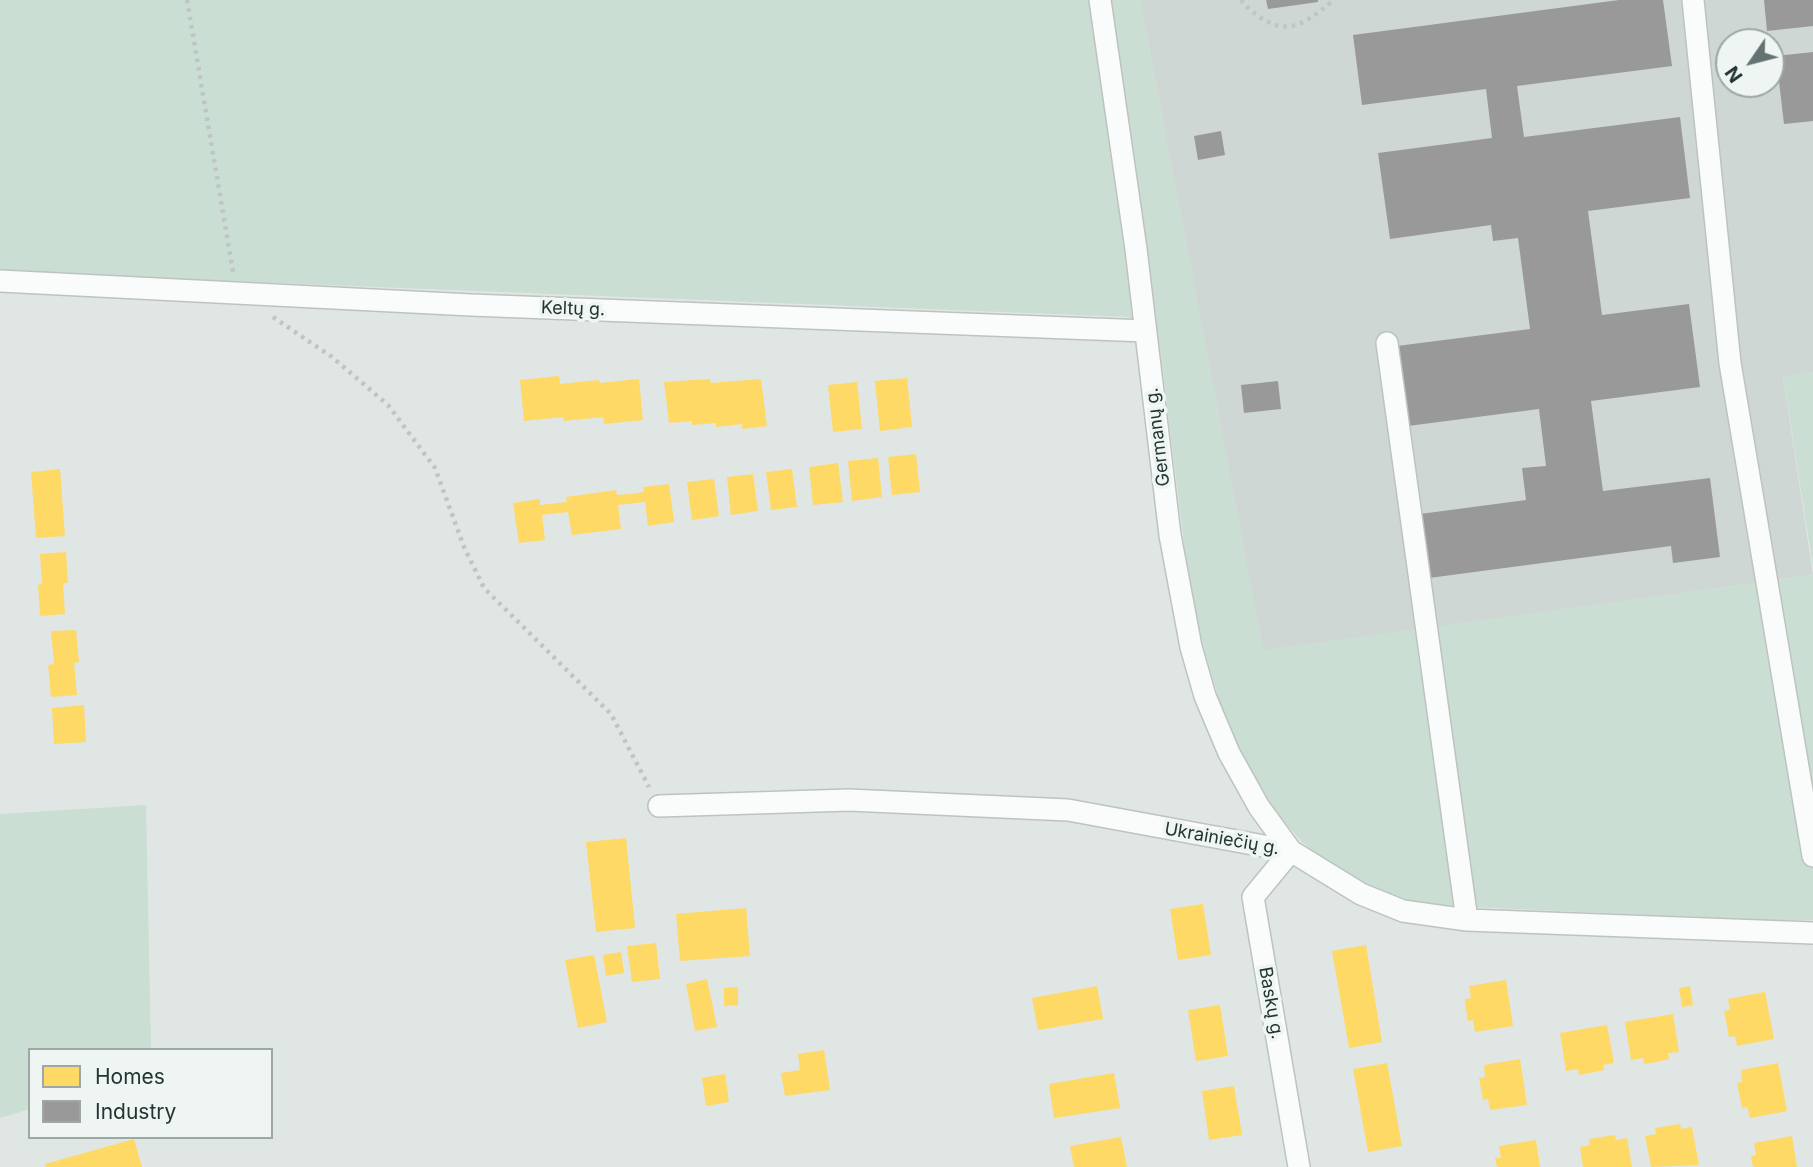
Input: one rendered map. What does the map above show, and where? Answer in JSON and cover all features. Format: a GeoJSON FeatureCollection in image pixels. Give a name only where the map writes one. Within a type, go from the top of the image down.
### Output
{"type":"FeatureCollection","features":[{"type":"Feature","properties":{"kind":"street","name":"Germanų g."},"geometry":{"type":"LineString","coordinates":[[1100,0],[1146,331],[1170,535],[1191,647],[1205,696],[1229,753],[1259,807],[1291,851]]}},
{"type":"Feature","properties":{"kind":"street"},"geometry":{"type":"LineString","coordinates":[[1693,0],[1730,363],[1813,856]]}},
{"type":"Feature","properties":{"kind":"street","name":"Keltų g."},"geometry":{"type":"LineString","coordinates":[[0,281],[471,305],[1146,331]]}},
{"type":"Feature","properties":{"kind":"street"},"geometry":{"type":"LineString","coordinates":[[1387,343],[1467,920]]}},
{"type":"Feature","properties":{"kind":"street","name":"Ukrainiečių g."},"geometry":{"type":"LineString","coordinates":[[659,806],[849,800],[1068,810],[1291,851],[1361,894],[1403,911],[1467,920],[1813,933]]}},
{"type":"Feature","properties":{"kind":"street","name":"Baskų g."},"geometry":{"type":"LineString","coordinates":[[1291,851],[1253,897],[1299,1167]]}},
{"type":"Feature","properties":{"kind":"path"},"geometry":{"type":"LineString","coordinates":[[187,0],[237,292]]}},
{"type":"Feature","properties":{"kind":"path"},"geometry":{"type":"LineString","coordinates":[[1241,0],[1262,19],[1277,27],[1290,28],[1306,22],[1334,0]]}},
{"type":"Feature","properties":{"kind":"path"},"geometry":{"type":"LineString","coordinates":[[268,314],[332,357],[388,405],[435,468],[464,547],[484,588],[611,714],[659,806]]}},
{"type":"Feature","properties":{"kind":"shaded area"},"geometry":{"type":"Polygon","coordinates":[[[1140,0],[1813,0],[1813,372],[1783,377],[1813,575],[1263,651],[1140,0]]]}},
{"type":"Feature","properties":{"kind":"green space"},"geometry":{"type":"Polygon","coordinates":[[[0,0],[1140,0],[1263,650],[1813,575],[1813,920],[1758,920],[1427,905],[1377,892],[1339,871],[1303,843],[1278,815],[1253,776],[1224,716],[1192,609],[1158,332],[1128,317],[0,272],[0,0]]]}},
{"type":"Feature","properties":{"kind":"green space"},"geometry":{"type":"Polygon","coordinates":[[[1813,372],[1813,567],[1783,376],[1813,372]]]}},
{"type":"Feature","properties":{"kind":"green space"},"geometry":{"type":"Polygon","coordinates":[[[146,805],[151,1048],[28,1048],[28,1110],[0,1118],[0,814],[146,805]]]}},
{"type":"Feature","properties":{"kind":"building: Homes"},"geometry":{"type":"Polygon","coordinates":[[[559,376],[560,384],[639,379],[643,420],[604,424],[603,417],[564,421],[563,417],[524,421],[520,380],[559,376]]]}},
{"type":"Feature","properties":{"kind":"building: Homes"},"geometry":{"type":"Polygon","coordinates":[[[907,378],[912,427],[880,431],[875,381],[907,378]]]}},
{"type":"Feature","properties":{"kind":"building: Homes"},"geometry":{"type":"Polygon","coordinates":[[[710,379],[711,383],[761,379],[767,426],[742,429],[742,424],[716,427],[716,423],[669,423],[664,382],[710,379]]]}},
{"type":"Feature","properties":{"kind":"building: Homes"},"geometry":{"type":"Polygon","coordinates":[[[857,382],[862,429],[833,432],[828,385],[857,382]]]}},
{"type":"Feature","properties":{"kind":"building: Homes"},"geometry":{"type":"Polygon","coordinates":[[[916,454],[920,492],[892,495],[888,457],[916,454]]]}},
{"type":"Feature","properties":{"kind":"building: Homes"},"geometry":{"type":"Polygon","coordinates":[[[878,458],[882,497],[852,501],[848,461],[878,458]]]}},
{"type":"Feature","properties":{"kind":"building: Homes"},"geometry":{"type":"Polygon","coordinates":[[[838,463],[843,502],[813,505],[809,467],[838,463]]]}},
{"type":"Feature","properties":{"kind":"building: Homes"},"geometry":{"type":"Polygon","coordinates":[[[60,469],[65,536],[36,538],[31,472],[60,469]]]}},
{"type":"Feature","properties":{"kind":"building: Homes"},"geometry":{"type":"Polygon","coordinates":[[[792,469],[797,507],[771,510],[766,472],[792,469]]]}},
{"type":"Feature","properties":{"kind":"building: Homes"},"geometry":{"type":"Polygon","coordinates":[[[753,474],[758,511],[731,515],[727,477],[753,474]]]}},
{"type":"Feature","properties":{"kind":"building: Homes"},"geometry":{"type":"Polygon","coordinates":[[[714,479],[719,516],[692,520],[687,482],[714,479]]]}},
{"type":"Feature","properties":{"kind":"building: Homes"},"geometry":{"type":"Polygon","coordinates":[[[669,484],[674,522],[648,526],[645,502],[618,505],[621,529],[572,535],[568,512],[542,515],[545,540],[519,543],[513,503],[540,499],[540,505],[567,502],[566,497],[616,490],[617,495],[630,494],[644,492],[643,487],[669,484]]]}},
{"type":"Feature","properties":{"kind":"building: Homes"},"geometry":{"type":"Polygon","coordinates":[[[66,552],[68,583],[63,583],[65,614],[40,616],[40,554],[66,552]]]}},
{"type":"Feature","properties":{"kind":"building: Homes"},"geometry":{"type":"Polygon","coordinates":[[[76,630],[79,662],[74,663],[77,695],[51,697],[48,665],[54,664],[51,631],[76,630]]]}},
{"type":"Feature","properties":{"kind":"building: Homes"},"geometry":{"type":"Polygon","coordinates":[[[84,705],[86,742],[54,744],[52,708],[84,705]]]}},
{"type":"Feature","properties":{"kind":"building: Homes"},"geometry":{"type":"Polygon","coordinates":[[[626,838],[635,928],[596,932],[586,842],[626,838]]]}},
{"type":"Feature","properties":{"kind":"building: Homes"},"geometry":{"type":"Polygon","coordinates":[[[1203,904],[1211,955],[1178,960],[1170,909],[1203,904]]]}},
{"type":"Feature","properties":{"kind":"building: Homes"},"geometry":{"type":"Polygon","coordinates":[[[746,908],[750,956],[680,961],[676,914],[746,908]]]}},
{"type":"Feature","properties":{"kind":"building: Homes"},"geometry":{"type":"Polygon","coordinates":[[[656,943],[660,979],[632,982],[627,946],[656,943]]]}},
{"type":"Feature","properties":{"kind":"building: Homes"},"geometry":{"type":"Polygon","coordinates":[[[1366,945],[1382,1042],[1349,1048],[1332,951],[1366,945]]]}},
{"type":"Feature","properties":{"kind":"building: Homes"},"geometry":{"type":"Polygon","coordinates":[[[621,952],[624,973],[606,976],[603,955],[621,952]]]}},
{"type":"Feature","properties":{"kind":"building: Homes"},"geometry":{"type":"Polygon","coordinates":[[[594,955],[607,1022],[578,1028],[565,960],[594,955]]]}},
{"type":"Feature","properties":{"kind":"building: Homes"},"geometry":{"type":"Polygon","coordinates":[[[707,979],[717,1027],[695,1031],[686,984],[707,979]]]}},
{"type":"Feature","properties":{"kind":"building: Homes"},"geometry":{"type":"Polygon","coordinates":[[[1506,980],[1513,1026],[1475,1032],[1473,1020],[1468,1021],[1466,1009],[1465,999],[1471,998],[1469,986],[1506,980]]]}},
{"type":"Feature","properties":{"kind":"building: Homes"},"geometry":{"type":"Polygon","coordinates":[[[1097,986],[1103,1019],[1038,1030],[1032,998],[1097,986]]]}},
{"type":"Feature","properties":{"kind":"building: Homes"},"geometry":{"type":"Polygon","coordinates":[[[1690,986],[1693,1005],[1682,1007],[1679,988],[1690,986]]]}},
{"type":"Feature","properties":{"kind":"building: Homes"},"geometry":{"type":"Polygon","coordinates":[[[738,987],[738,1005],[724,1006],[724,988],[738,987]]]}},
{"type":"Feature","properties":{"kind":"building: Homes"},"geometry":{"type":"Polygon","coordinates":[[[1765,992],[1774,1039],[1737,1046],[1735,1036],[1729,1037],[1724,1011],[1730,1010],[1728,999],[1765,992]]]}},
{"type":"Feature","properties":{"kind":"building: Homes"},"geometry":{"type":"Polygon","coordinates":[[[1220,1005],[1228,1056],[1196,1061],[1188,1010],[1220,1005]]]}},
{"type":"Feature","properties":{"kind":"building: Homes"},"geometry":{"type":"Polygon","coordinates":[[[1673,1014],[1679,1052],[1668,1053],[1669,1059],[1644,1064],[1643,1058],[1631,1060],[1625,1022],[1673,1014]]]}},
{"type":"Feature","properties":{"kind":"building: Homes"},"geometry":{"type":"Polygon","coordinates":[[[1607,1025],[1614,1063],[1603,1065],[1604,1070],[1579,1075],[1578,1069],[1566,1071],[1560,1033],[1607,1025]]]}},
{"type":"Feature","properties":{"kind":"building: Homes"},"geometry":{"type":"Polygon","coordinates":[[[824,1050],[830,1090],[785,1096],[781,1073],[800,1070],[798,1054],[824,1050]]]}},
{"type":"Feature","properties":{"kind":"building: Homes"},"geometry":{"type":"Polygon","coordinates":[[[1520,1059],[1527,1105],[1490,1110],[1488,1099],[1483,1100],[1479,1078],[1485,1077],[1484,1065],[1520,1059]]]}},
{"type":"Feature","properties":{"kind":"building: Homes"},"geometry":{"type":"Polygon","coordinates":[[[1387,1063],[1402,1146],[1368,1152],[1353,1069],[1387,1063]]]}},
{"type":"Feature","properties":{"kind":"building: Homes"},"geometry":{"type":"Polygon","coordinates":[[[1778,1063],[1787,1111],[1750,1118],[1747,1107],[1742,1108],[1737,1083],[1742,1082],[1741,1070],[1778,1063]]]}},
{"type":"Feature","properties":{"kind":"building: Homes"},"geometry":{"type":"Polygon","coordinates":[[[1114,1073],[1120,1108],[1054,1118],[1049,1084],[1114,1073]]]}},
{"type":"Feature","properties":{"kind":"building: Homes"},"geometry":{"type":"Polygon","coordinates":[[[725,1074],[729,1102],[706,1106],[702,1078],[725,1074]]]}},
{"type":"Feature","properties":{"kind":"building: Homes"},"geometry":{"type":"Polygon","coordinates":[[[1234,1086],[1242,1135],[1209,1140],[1202,1091],[1234,1086]]]}},
{"type":"Feature","properties":{"kind":"building: Homes"},"geometry":{"type":"Polygon","coordinates":[[[1680,1124],[1681,1129],[1692,1127],[1699,1165],[1651,1167],[1645,1136],[1656,1134],[1655,1128],[1680,1124]]]}},
{"type":"Feature","properties":{"kind":"building: Homes"},"geometry":{"type":"Polygon","coordinates":[[[1615,1135],[1616,1140],[1627,1138],[1632,1167],[1583,1167],[1580,1147],[1590,1145],[1589,1139],[1615,1135]]]}},
{"type":"Feature","properties":{"kind":"building: Homes"},"geometry":{"type":"Polygon","coordinates":[[[1792,1136],[1797,1167],[1753,1167],[1751,1156],[1756,1155],[1754,1143],[1792,1136]]]}},
{"type":"Feature","properties":{"kind":"building: Homes"},"geometry":{"type":"Polygon","coordinates":[[[1121,1137],[1127,1167],[1074,1167],[1070,1146],[1121,1137]]]}},
{"type":"Feature","properties":{"kind":"building: Homes"},"geometry":{"type":"Polygon","coordinates":[[[134,1139],[142,1167],[46,1167],[45,1164],[134,1139]]]}},
{"type":"Feature","properties":{"kind":"building: Homes"},"geometry":{"type":"Polygon","coordinates":[[[1536,1140],[1540,1167],[1497,1167],[1495,1158],[1501,1158],[1499,1146],[1536,1140]]]}},
{"type":"Feature","properties":{"kind":"building: Industry"},"geometry":{"type":"Polygon","coordinates":[[[1266,0],[1318,0],[1318,2],[1268,9],[1266,0]]]}},
{"type":"Feature","properties":{"kind":"building: Industry"},"geometry":{"type":"Polygon","coordinates":[[[1619,0],[1663,0],[1672,66],[1517,86],[1524,137],[1680,117],[1690,198],[1588,211],[1602,315],[1689,304],[1700,387],[1591,401],[1603,491],[1710,478],[1720,557],[1673,563],[1671,546],[1429,578],[1420,514],[1526,500],[1522,468],[1546,466],[1539,409],[1408,426],[1397,346],[1530,329],[1518,238],[1493,241],[1491,225],[1390,239],[1378,153],[1492,138],[1486,89],[1362,105],[1353,35],[1619,0]]]}},
{"type":"Feature","properties":{"kind":"building: Industry"},"geometry":{"type":"Polygon","coordinates":[[[1764,0],[1813,0],[1813,26],[1767,28],[1764,0]]]}},
{"type":"Feature","properties":{"kind":"building: Industry"},"geometry":{"type":"Polygon","coordinates":[[[1813,52],[1813,121],[1784,124],[1781,98],[1785,98],[1785,55],[1813,52]]]}},
{"type":"Feature","properties":{"kind":"building: Industry"},"geometry":{"type":"Polygon","coordinates":[[[1221,131],[1225,155],[1198,160],[1194,136],[1221,131]]]}},
{"type":"Feature","properties":{"kind":"building: Industry"},"geometry":{"type":"Polygon","coordinates":[[[1278,381],[1281,409],[1244,413],[1241,385],[1278,381]]]}}]}
